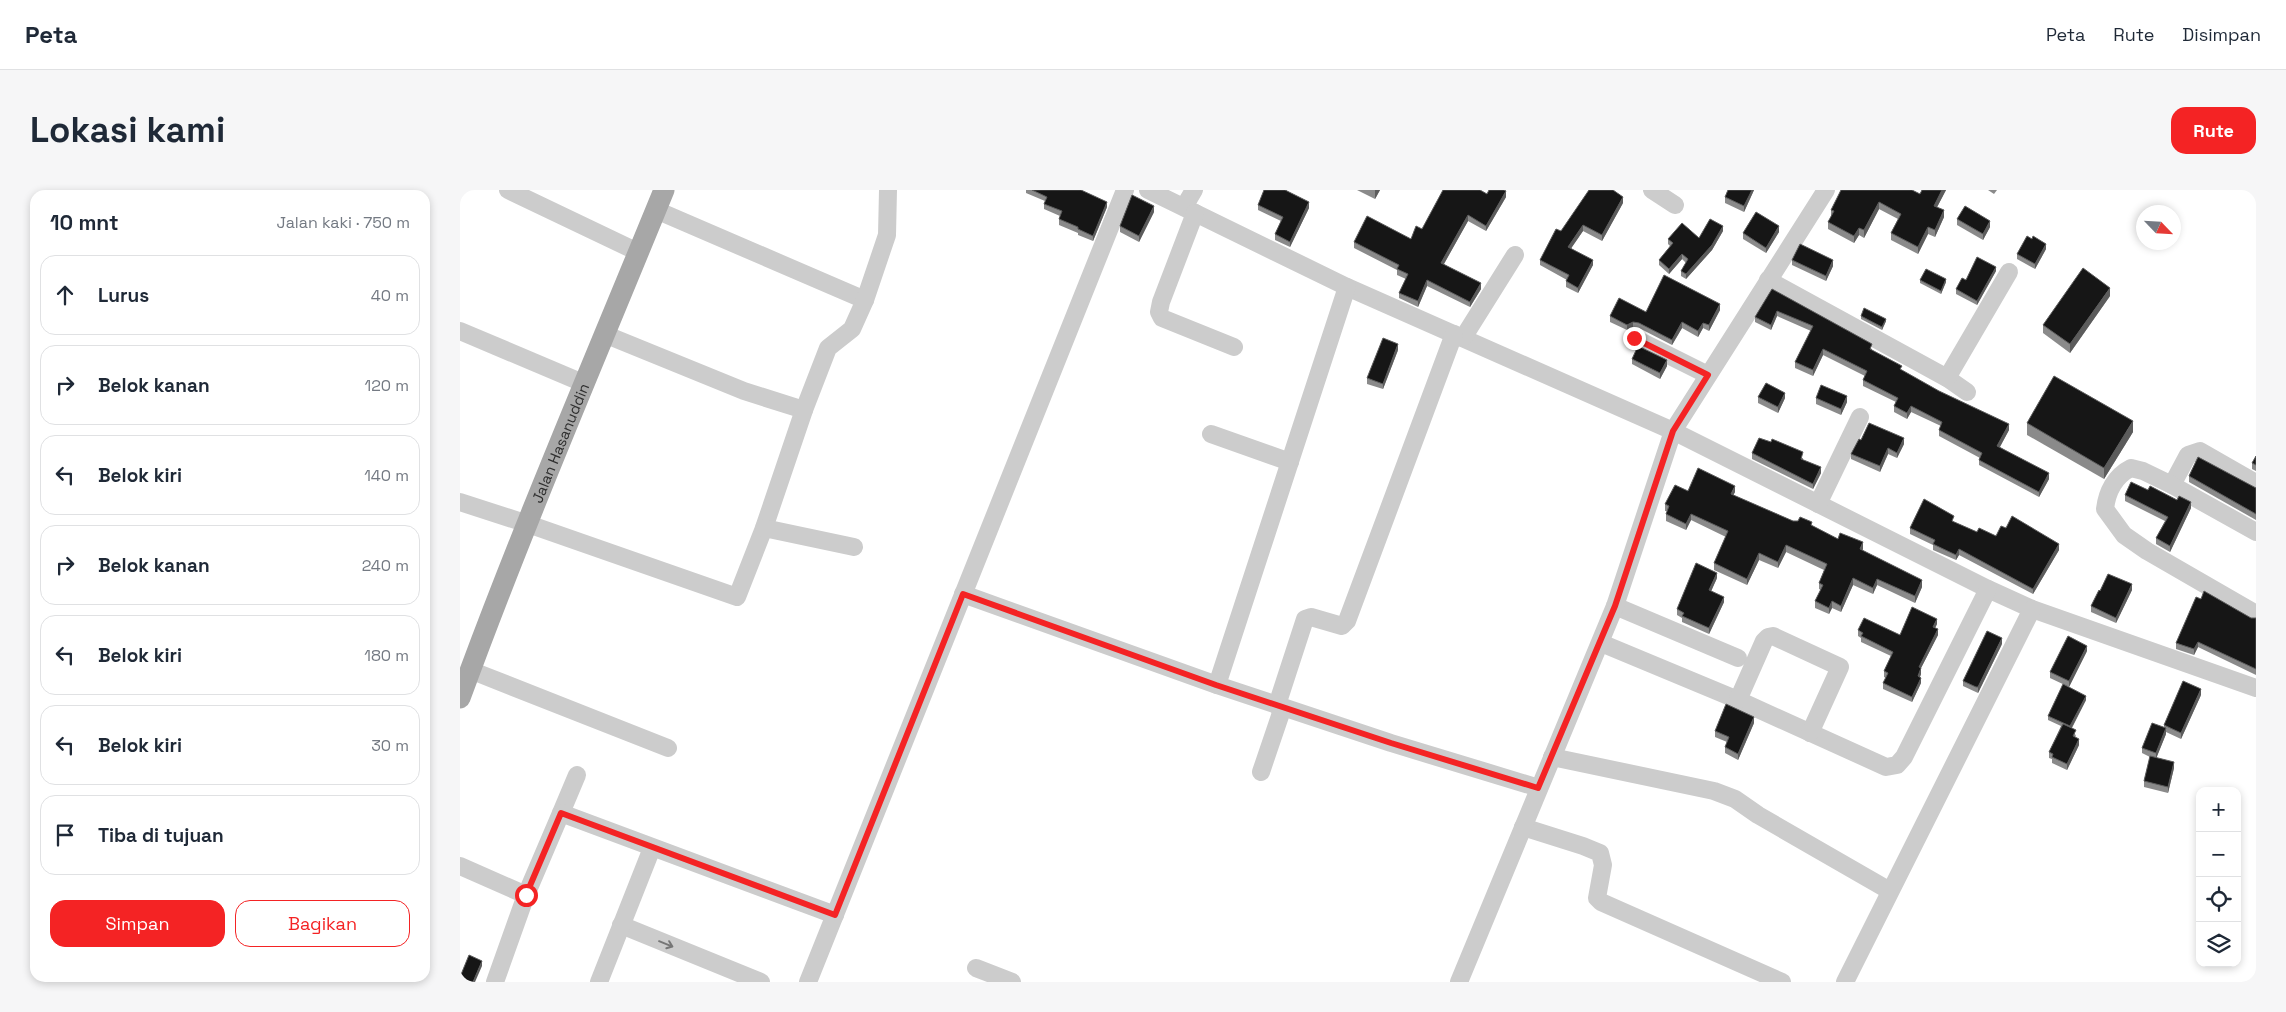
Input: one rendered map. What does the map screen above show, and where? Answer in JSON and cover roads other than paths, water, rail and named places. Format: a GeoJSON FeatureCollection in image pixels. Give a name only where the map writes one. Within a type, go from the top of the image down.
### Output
{"type":"FeatureCollection","features":[{"type":"Feature","properties":{"kind":"main road","name":"Jalan Hasanuddin"},"geometry":{"type":"LineString","coordinates":[[460,698],[496,601],[583,383],[664,190]]}},
{"type":"Feature","properties":{"kind":"street"},"geometry":{"type":"LineString","coordinates":[[508,190],[638,252]]}},
{"type":"Feature","properties":{"kind":"street"},"geometry":{"type":"LineString","coordinates":[[460,502],[735,597],[738,596],[828,348],[852,329],[865,300],[887,235],[888,190]]}},
{"type":"Feature","properties":{"kind":"street"},"geometry":{"type":"LineString","coordinates":[[808,982],[1125,190]]}},
{"type":"Feature","properties":{"kind":"street"},"geometry":{"type":"LineString","coordinates":[[1148,190],[1347,287],[1673,431],[1988,590],[2032,609],[2256,688]]}},
{"type":"Feature","properties":{"kind":"street"},"geometry":{"type":"LineString","coordinates":[[1194,190],[1159,312],[1162,318],[1234,347]]}},
{"type":"Feature","properties":{"kind":"street"},"geometry":{"type":"LineString","coordinates":[[1652,190],[1675,205]]}},
{"type":"Feature","properties":{"kind":"street"},"geometry":{"type":"LineString","coordinates":[[1459,982],[1615,606],[1673,431],[1826,190]]}},
{"type":"Feature","properties":{"kind":"street"},"geometry":{"type":"LineString","coordinates":[[656,210],[865,300]]}},
{"type":"Feature","properties":{"kind":"street"},"geometry":{"type":"LineString","coordinates":[[1262,772],[1304,620],[1311,617],[1342,626],[1348,621],[1459,336],[1515,255]]}},
{"type":"Feature","properties":{"kind":"street"},"geometry":{"type":"LineString","coordinates":[[1947,378],[2009,272]]}},
{"type":"Feature","properties":{"kind":"street"},"geometry":{"type":"LineString","coordinates":[[1768,280],[1947,378],[1967,392]]}},
{"type":"Feature","properties":{"kind":"street"},"geometry":{"type":"LineString","coordinates":[[1216,685],[1347,287]]}},
{"type":"Feature","properties":{"kind":"street"},"geometry":{"type":"LineString","coordinates":[[460,331],[583,383]]}},
{"type":"Feature","properties":{"kind":"street"},"geometry":{"type":"LineString","coordinates":[[604,334],[744,391],[804,410]]}},
{"type":"Feature","properties":{"kind":"street"},"geometry":{"type":"LineString","coordinates":[[1634,338],[1708,375]]}},
{"type":"Feature","properties":{"kind":"street"},"geometry":{"type":"LineString","coordinates":[[1818,504],[1860,418]]}},
{"type":"Feature","properties":{"kind":"street"},"geometry":{"type":"LineString","coordinates":[[1211,434],[1290,462]]}},
{"type":"Feature","properties":{"kind":"street"},"geometry":{"type":"LineString","coordinates":[[2172,485],[2188,455],[2200,451],[2256,483]]}},
{"type":"Feature","properties":{"kind":"street"},"geometry":{"type":"LineString","coordinates":[[2256,532],[2172,485],[2144,471],[2131,468],[2122,472],[2114,482],[2106,498],[2105,508],[2118,528],[2131,540],[2256,614]]}},
{"type":"Feature","properties":{"kind":"street"},"geometry":{"type":"LineString","coordinates":[[764,528],[854,548]]}},
{"type":"Feature","properties":{"kind":"street"},"geometry":{"type":"LineString","coordinates":[[1600,643],[1738,700],[1886,767],[1897,765],[1904,757],[1988,590]]}},
{"type":"Feature","properties":{"kind":"street"},"geometry":{"type":"LineString","coordinates":[[963,594],[1216,685],[1538,788]]}},
{"type":"Feature","properties":{"kind":"street"},"geometry":{"type":"LineString","coordinates":[[1615,606],[1738,658]]}},
{"type":"Feature","properties":{"kind":"street"},"geometry":{"type":"LineString","coordinates":[[1845,982],[2032,609]]}},
{"type":"Feature","properties":{"kind":"street"},"geometry":{"type":"LineString","coordinates":[[1738,700],[1764,641],[1768,637],[1773,636],[1840,668],[1810,733]]}},
{"type":"Feature","properties":{"kind":"street"},"geometry":{"type":"LineString","coordinates":[[470,670],[668,748]]}},
{"type":"Feature","properties":{"kind":"street"},"geometry":{"type":"LineString","coordinates":[[1552,757],[1706,789],[1728,797],[1890,891]]}},
{"type":"Feature","properties":{"kind":"street"},"geometry":{"type":"LineString","coordinates":[[500,980],[526,895],[577,776]]}},
{"type":"Feature","properties":{"kind":"street"},"geometry":{"type":"LineString","coordinates":[[561,813],[835,915]]}},
{"type":"Feature","properties":{"kind":"street"},"geometry":{"type":"LineString","coordinates":[[1523,827],[1600,853],[1603,865],[1597,898],[1601,902],[1782,982]]}},
{"type":"Feature","properties":{"kind":"street"},"geometry":{"type":"LineString","coordinates":[[599,982],[652,848]]}},
{"type":"Feature","properties":{"kind":"street"},"geometry":{"type":"LineString","coordinates":[[460,866],[526,895]]}},
{"type":"Feature","properties":{"kind":"street"},"geometry":{"type":"LineString","coordinates":[[621,925],[761,982]]}},
{"type":"Feature","properties":{"kind":"street"},"geometry":{"type":"LineString","coordinates":[[976,968],[1012,982]]}}]}
